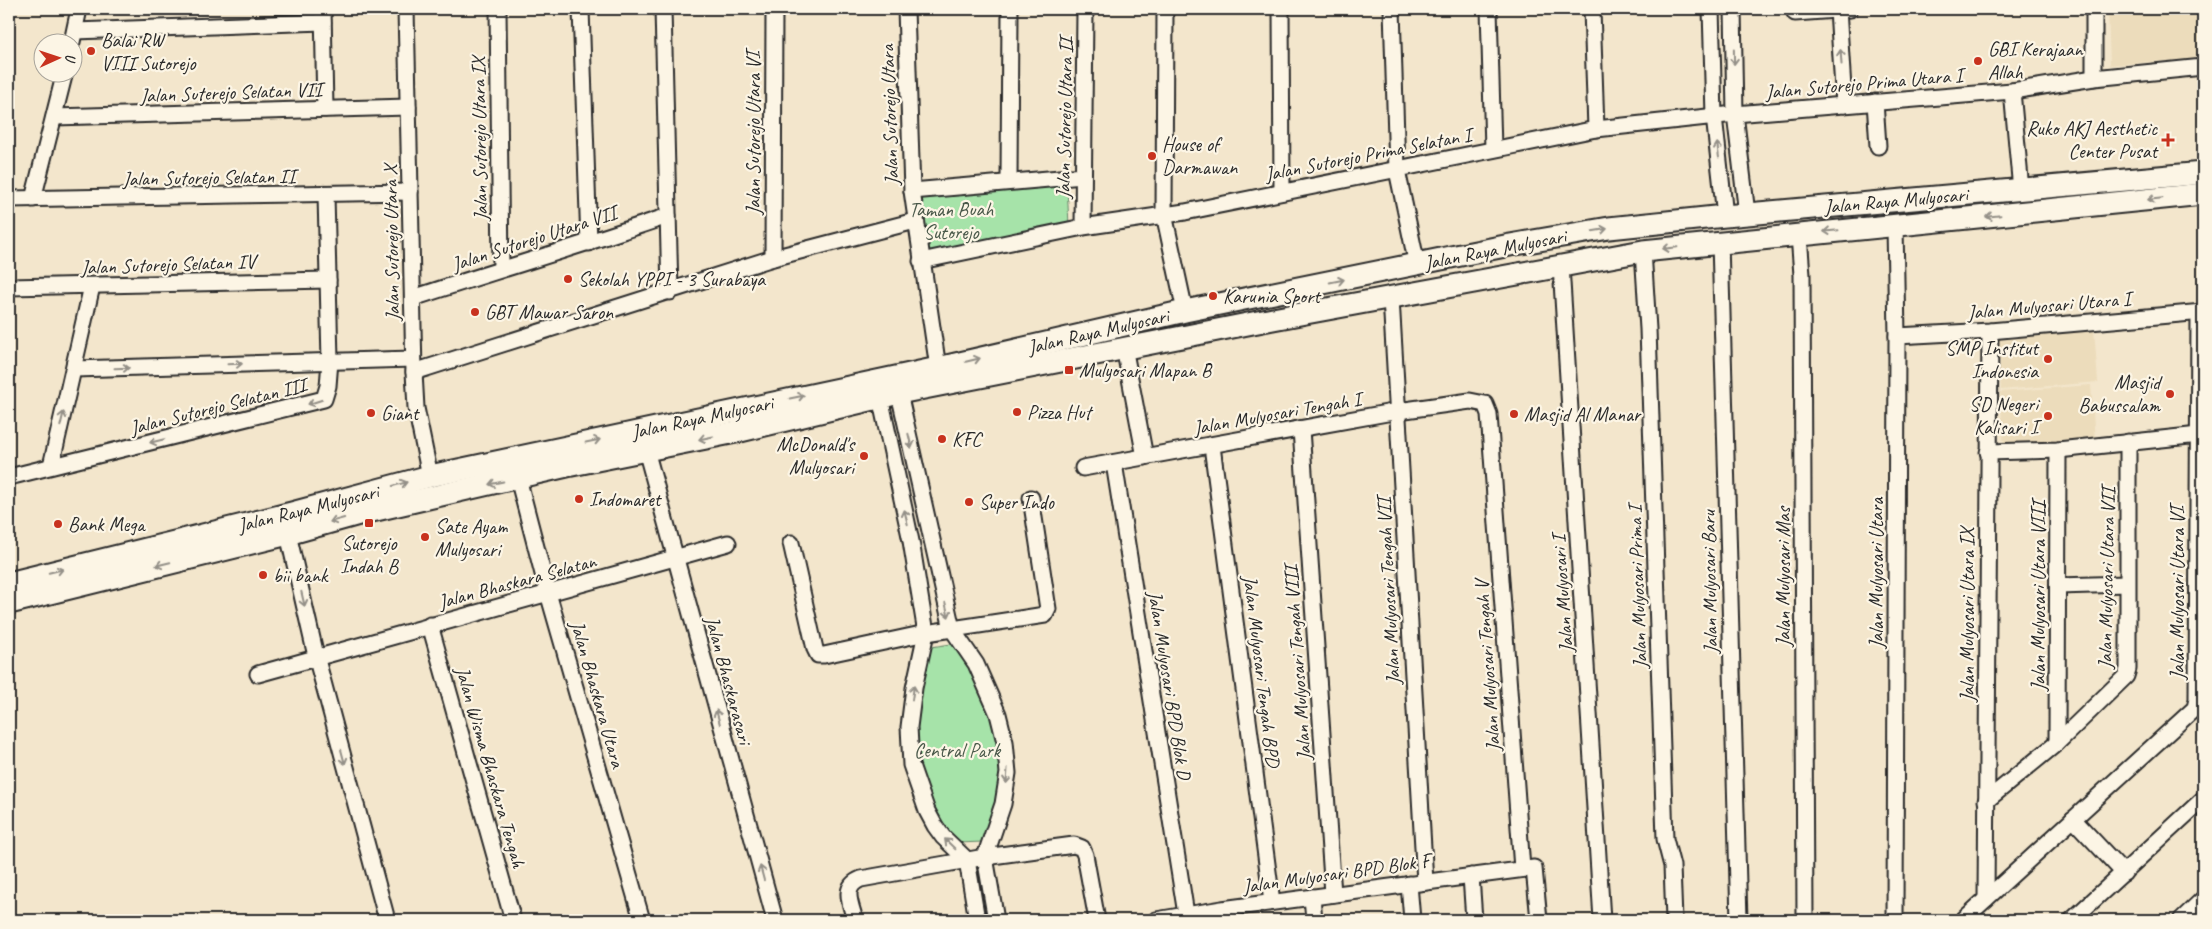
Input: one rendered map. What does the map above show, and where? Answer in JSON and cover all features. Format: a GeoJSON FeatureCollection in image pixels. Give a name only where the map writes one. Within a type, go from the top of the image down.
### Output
{"type":"FeatureCollection","features":[{"type":"Feature","properties":{"kind":"main road","name":"Jalan Raya Mulyosari"},"geometry":{"type":"LineString","coordinates":[[219,540],[288,534],[363,513],[518,478],[565,457],[938,368],[1185,311],[1510,245],[1609,228],[1817,206],[2203,173]]}},
{"type":"Feature","properties":{"kind":"main road"},"geometry":{"type":"LineString","coordinates":[[2085,184],[2087,206]]}},
{"type":"Feature","properties":{"kind":"main road","name":"Jalan Raya Mulyosari"},"geometry":{"type":"LineString","coordinates":[[9,603],[430,476],[565,457],[646,450],[736,432],[889,395],[1124,347],[1643,251],[2203,194]]}},
{"type":"Feature","properties":{"kind":"main road"},"geometry":{"type":"LineString","coordinates":[[1532,241],[1538,270]]}},
{"type":"Feature","properties":{"kind":"main road"},"geometry":{"type":"LineString","coordinates":[[1510,245],[1515,274]]}},
{"type":"Feature","properties":{"kind":"main road"},"geometry":{"type":"LineString","coordinates":[[1154,319],[1160,341]]}},
{"type":"Feature","properties":{"kind":"main road","name":"Jalan Raya Mulyosari"},"geometry":{"type":"LineString","coordinates":[[9,583],[189,548]]}},
{"type":"Feature","properties":{"kind":"street"},"geometry":{"type":"LineString","coordinates":[[74,32],[79,9]]}},
{"type":"Feature","properties":{"kind":"street","name":"Jalan Sutorejo Utara X"},"geometry":{"type":"LineString","coordinates":[[406,9],[413,365],[416,408],[430,476]]}},
{"type":"Feature","properties":{"kind":"street","name":"Jalan Sutorejo Utara IX"},"geometry":{"type":"LineString","coordinates":[[498,9],[501,269]]}},
{"type":"Feature","properties":{"kind":"street"},"geometry":{"type":"LineString","coordinates":[[581,9],[589,243]]}},
{"type":"Feature","properties":{"kind":"street"},"geometry":{"type":"LineString","coordinates":[[663,9],[670,292]]}},
{"type":"Feature","properties":{"kind":"street","name":"Jalan Sutorejo Utara VI"},"geometry":{"type":"LineString","coordinates":[[773,258],[774,9]]}},
{"type":"Feature","properties":{"kind":"street","name":"Jalan Sutorejo Utara"},"geometry":{"type":"LineString","coordinates":[[906,9],[912,191],[938,368]]}},
{"type":"Feature","properties":{"kind":"street"},"geometry":{"type":"LineString","coordinates":[[1009,181],[1010,9]]}},
{"type":"Feature","properties":{"kind":"street","name":"Jalan Sutorejo Utara II"},"geometry":{"type":"LineString","coordinates":[[1083,227],[1085,9]]}},
{"type":"Feature","properties":{"kind":"street"},"geometry":{"type":"LineString","coordinates":[[1165,9],[1164,214],[1185,311]]}},
{"type":"Feature","properties":{"kind":"street"},"geometry":{"type":"LineString","coordinates":[[1281,9],[1282,192]]}},
{"type":"Feature","properties":{"kind":"street"},"geometry":{"type":"LineString","coordinates":[[1392,9],[1397,170],[1417,265]]}},
{"type":"Feature","properties":{"kind":"street"},"geometry":{"type":"LineString","coordinates":[[1490,9],[1493,149]]}},
{"type":"Feature","properties":{"kind":"street"},"geometry":{"type":"LineString","coordinates":[[1592,9],[1596,129]]}},
{"type":"Feature","properties":{"kind":"street"},"geometry":{"type":"LineString","coordinates":[[1711,9],[1714,116],[1725,216]]}},
{"type":"Feature","properties":{"kind":"street"},"geometry":{"type":"LineString","coordinates":[[1733,9],[1735,114],[1747,214]]}},
{"type":"Feature","properties":{"kind":"street"},"geometry":{"type":"LineString","coordinates":[[1795,13],[1842,9],[1844,105]]}},
{"type":"Feature","properties":{"kind":"street"},"geometry":{"type":"LineString","coordinates":[[2094,9],[2094,78]]}},
{"type":"Feature","properties":{"kind":"street"},"geometry":{"type":"LineString","coordinates":[[82,36],[323,16],[325,109]]}},
{"type":"Feature","properties":{"kind":"street","name":"Jalan Sutorejo Prima Utara I"},"geometry":{"type":"LineString","coordinates":[[1735,114],[2012,91],[2094,78],[2203,68]]}},
{"type":"Feature","properties":{"kind":"street"},"geometry":{"type":"LineString","coordinates":[[33,199],[63,82]]}},
{"type":"Feature","properties":{"kind":"street"},"geometry":{"type":"LineString","coordinates":[[2012,91],[2021,190]]}},
{"type":"Feature","properties":{"kind":"street"},"geometry":{"type":"LineString","coordinates":[[1875,102],[1878,146]]}},
{"type":"Feature","properties":{"kind":"street","name":"Jalan Suterejo Selatan VII"},"geometry":{"type":"LineString","coordinates":[[54,117],[408,107]]}},
{"type":"Feature","properties":{"kind":"street","name":"Jalan Sutorejo Prima Selatan I"},"geometry":{"type":"LineString","coordinates":[[921,261],[1083,227],[1185,212],[1596,129],[1735,114]]}},
{"type":"Feature","properties":{"kind":"street"},"geometry":{"type":"LineString","coordinates":[[912,191],[1083,176]]}},
{"type":"Feature","properties":{"kind":"street","name":"Jalan Sutorejo Selatan II"},"geometry":{"type":"LineString","coordinates":[[9,199],[326,195],[410,192]]}},
{"type":"Feature","properties":{"kind":"street","name":"Jalan Sutorejo Selatan III"},"geometry":{"type":"LineString","coordinates":[[9,477],[321,401],[327,393],[330,361],[326,195]]}},
{"type":"Feature","properties":{"kind":"street","name":"Jalan Sutorejo Utara VII"},"geometry":{"type":"LineString","coordinates":[[413,298],[589,243],[668,216]]}},
{"type":"Feature","properties":{"kind":"street"},"geometry":{"type":"LineString","coordinates":[[74,369],[330,361],[413,365],[670,292],[773,258],[915,221]]}},
{"type":"Feature","properties":{"kind":"street","name":"Jalan Mulyosari Utara"},"geometry":{"type":"LineString","coordinates":[[1895,226],[1897,336],[1895,920]]}},
{"type":"Feature","properties":{"kind":"street","name":"Jalan Mulyosari Mas"},"geometry":{"type":"LineString","coordinates":[[1799,234],[1802,275],[1805,920]]}},
{"type":"Feature","properties":{"kind":"street","name":"Jalan Mulyosari Baru"},"geometry":{"type":"LineString","coordinates":[[1720,242],[1739,920]]}},
{"type":"Feature","properties":{"kind":"street","name":"Jalan Mulyosari Prima I"},"geometry":{"type":"LineString","coordinates":[[1643,251],[1648,329],[1666,839],[1672,866],[1674,920]]}},
{"type":"Feature","properties":{"kind":"street","name":"Jalan Mulyosari I"},"geometry":{"type":"LineString","coordinates":[[1562,266],[1602,920]]}},
{"type":"Feature","properties":{"kind":"street","name":"Jalan Sutorejo Selatan IV"},"geometry":{"type":"LineString","coordinates":[[9,288],[328,280]]}},
{"type":"Feature","properties":{"kind":"street"},"geometry":{"type":"LineString","coordinates":[[50,466],[92,286]]}},
{"type":"Feature","properties":{"kind":"street","name":"Jalan Mulyosari Tengah VII"},"geometry":{"type":"LineString","coordinates":[[1391,298],[1425,882]]}},
{"type":"Feature","properties":{"kind":"street","name":"Jalan Mulyosari Utara I"},"geometry":{"type":"LineString","coordinates":[[1897,336],[1990,331],[2201,312]]}},
{"type":"Feature","properties":{"kind":"street","name":"Jalan Mulyosari Utara VI"},"geometry":{"type":"LineString","coordinates":[[1963,920],[2195,708],[2197,699],[2201,312]]}},
{"type":"Feature","properties":{"kind":"street","name":"Jalan Mulyosari Utara IX"},"geometry":{"type":"LineString","coordinates":[[1986,899],[1990,331]]}},
{"type":"Feature","properties":{"kind":"street"},"geometry":{"type":"LineString","coordinates":[[1124,347],[1146,457]]}},
{"type":"Feature","properties":{"kind":"street"},"geometry":{"type":"LineString","coordinates":[[889,395],[932,537],[952,629],[976,664],[998,714],[1005,742],[1008,773],[1003,804],[985,857],[996,920]]}},
{"type":"Feature","properties":{"kind":"street"},"geometry":{"type":"LineString","coordinates":[[889,395],[926,633],[910,717],[911,765],[927,811],[935,826],[943,837],[967,860],[977,920]]}},
{"type":"Feature","properties":{"kind":"street","name":"Jalan Mulyosari Tengah I"},"geometry":{"type":"LineString","coordinates":[[1083,468],[1398,411],[1478,401]]}},
{"type":"Feature","properties":{"kind":"street","name":"Jalan Mulyosari Tengah V"},"geometry":{"type":"LineString","coordinates":[[1478,401],[1485,404],[1489,414],[1522,869]]}},
{"type":"Feature","properties":{"kind":"street","name":"Jalan Mulyosari Tengah VIII"},"geometry":{"type":"LineString","coordinates":[[1301,430],[1333,894]]}},
{"type":"Feature","properties":{"kind":"street"},"geometry":{"type":"LineString","coordinates":[[1988,452],[2058,450],[2199,435]]}},
{"type":"Feature","properties":{"kind":"street","name":"Jalan Mulyosari Utara VII"},"geometry":{"type":"LineString","coordinates":[[1986,801],[2057,743],[2126,676],[2128,669],[2128,442]]}},
{"type":"Feature","properties":{"kind":"street","name":"Jalan Mulyosari Tengah BPD"},"geometry":{"type":"LineString","coordinates":[[1212,446],[1272,902]]}},
{"type":"Feature","properties":{"kind":"street","name":"Jalan Bhaskarasari"},"geometry":{"type":"LineString","coordinates":[[646,450],[674,558],[775,920]]}},
{"type":"Feature","properties":{"kind":"street","name":"Jalan Mulyosari Utara VIII"},"geometry":{"type":"LineString","coordinates":[[2057,743],[2058,450]]}},
{"type":"Feature","properties":{"kind":"street","name":"Jalan Mulyosari BPD Blok D"},"geometry":{"type":"LineString","coordinates":[[1114,463],[1186,914]]}},
{"type":"Feature","properties":{"kind":"street","name":"Jalan Bhaskara Utara"},"geometry":{"type":"LineString","coordinates":[[518,478],[548,593],[642,920]]}},
{"type":"Feature","properties":{"kind":"street"},"geometry":{"type":"LineString","coordinates":[[791,543],[816,654],[824,655],[926,633],[1047,614],[1047,599],[1031,498]]}},
{"type":"Feature","properties":{"kind":"street"},"geometry":{"type":"LineString","coordinates":[[288,534],[316,656],[387,920]]}},
{"type":"Feature","properties":{"kind":"street"},"geometry":{"type":"LineString","coordinates":[[912,541],[932,537]]}},
{"type":"Feature","properties":{"kind":"street","name":"Jalan Bhaskara Selatan"},"geometry":{"type":"LineString","coordinates":[[258,674],[316,656],[728,543]]}},
{"type":"Feature","properties":{"kind":"street"},"geometry":{"type":"LineString","coordinates":[[2058,586],[2127,584]]}},
{"type":"Feature","properties":{"kind":"street","name":"Jalan Wisma Bhaskara Tengah"},"geometry":{"type":"LineString","coordinates":[[430,625],[513,920]]}},
{"type":"Feature","properties":{"kind":"street"},"geometry":{"type":"LineString","coordinates":[[2072,920],[2203,798]]}},
{"type":"Feature","properties":{"kind":"street"},"geometry":{"type":"LineString","coordinates":[[2073,819],[2124,872]]}},
{"type":"Feature","properties":{"kind":"street"},"geometry":{"type":"LineString","coordinates":[[855,920],[848,891],[855,881],[985,857],[1074,845],[1079,846],[1083,850],[1086,858],[1096,920]]}},
{"type":"Feature","properties":{"kind":"street"},"geometry":{"type":"LineString","coordinates":[[1522,869],[1534,868],[1536,870],[1539,920]]}},
{"type":"Feature","properties":{"kind":"street","name":"Jalan Mulyosari BPD Blok F"},"geometry":{"type":"LineString","coordinates":[[1156,920],[1186,914],[1223,914],[1272,902],[1522,869]]}},
{"type":"Feature","properties":{"kind":"street"},"geometry":{"type":"LineString","coordinates":[[1471,876],[1474,920]]}},
{"type":"Feature","properties":{"kind":"street"},"geometry":{"type":"LineString","coordinates":[[1409,884],[1412,920]]}},
{"type":"Feature","properties":{"kind":"street"},"geometry":{"type":"LineString","coordinates":[[1312,897],[1314,920]]}},
{"type":"Feature","properties":{"kind":"street"},"geometry":{"type":"LineString","coordinates":[[2181,920],[2203,900]]}},
{"type":"Feature","properties":{"kind":"shaded area"},"geometry":{"type":"Polygon","coordinates":[[[2108,9],[2203,9],[2203,53],[2192,59],[2110,65],[2108,9]]]}},
{"type":"Feature","properties":{"kind":"shaded area","name":"SMP Institut Indonesia"},"geometry":{"type":"Polygon","coordinates":[[[2094,329],[2098,382],[2001,390],[1999,337],[2094,329]]]}},
{"type":"Feature","properties":{"kind":"shaded area","name":"SD Negeri Kalisari I"},"geometry":{"type":"Polygon","coordinates":[[[2091,385],[2095,440],[2004,448],[2000,392],[2091,385]]]}},
{"type":"Feature","properties":{"kind":"green space","name":"Taman Buah Sutorejo"},"geometry":{"type":"Polygon","coordinates":[[[1067,185],[1069,226],[925,255],[915,194],[1067,185]]]}},
{"type":"Feature","properties":{"kind":"green space","name":"Central Park"},"geometry":{"type":"Polygon","coordinates":[[[951,644],[972,672],[980,689],[988,707],[997,744],[999,762],[998,787],[993,811],[982,842],[959,843],[952,834],[938,814],[927,792],[919,769],[916,750],[915,735],[924,673],[929,653],[931,647],[951,644]]]}},
{"type":"Feature","properties":{"kind":"place","name":"Balai RW VIII Sutorejo"},"geometry":{"type":"Point","coordinates":[91,51]}},
{"type":"Feature","properties":{"kind":"place","name":"GBI Kerajaan Allah"},"geometry":{"type":"Point","coordinates":[1978,61]}},
{"type":"Feature","properties":{"kind":"place","name":"Ruko AKJ Aesthetic Center Pusat"},"geometry":{"type":"Point","coordinates":[2168,140]}},
{"type":"Feature","properties":{"kind":"place","name":"House of Darmawan"},"geometry":{"type":"Point","coordinates":[1152,156]}},
{"type":"Feature","properties":{"kind":"place","name":"Sekolah YPPI - 3 Surabaya"},"geometry":{"type":"Point","coordinates":[568,279]}},
{"type":"Feature","properties":{"kind":"place","name":"Karunia Sport"},"geometry":{"type":"Point","coordinates":[1213,296]}},
{"type":"Feature","properties":{"kind":"place","name":"GBT Mawar Saron"},"geometry":{"type":"Point","coordinates":[475,312]}},
{"type":"Feature","properties":{"kind":"place","name":"SMP Institut Indonesia"},"geometry":{"type":"Point","coordinates":[2048,359]}},
{"type":"Feature","properties":{"kind":"place","name":"Mulyosari Mapan B"},"geometry":{"type":"Point","coordinates":[1069,370]}},
{"type":"Feature","properties":{"kind":"place","name":"Masjid Babussalam"},"geometry":{"type":"Point","coordinates":[2170,394]}},
{"type":"Feature","properties":{"kind":"place","name":"Pizza Hut"},"geometry":{"type":"Point","coordinates":[1017,412]}},
{"type":"Feature","properties":{"kind":"place","name":"Giant"},"geometry":{"type":"Point","coordinates":[371,413]}},
{"type":"Feature","properties":{"kind":"place","name":"Masjid Al Manar"},"geometry":{"type":"Point","coordinates":[1514,414]}},
{"type":"Feature","properties":{"kind":"place","name":"SD Negeri Kalisari I"},"geometry":{"type":"Point","coordinates":[2048,416]}},
{"type":"Feature","properties":{"kind":"place","name":"KFC"},"geometry":{"type":"Point","coordinates":[942,439]}},
{"type":"Feature","properties":{"kind":"place","name":"McDonald's Mulyosari"},"geometry":{"type":"Point","coordinates":[864,456]}},
{"type":"Feature","properties":{"kind":"place","name":"Indomaret"},"geometry":{"type":"Point","coordinates":[579,499]}},
{"type":"Feature","properties":{"kind":"place","name":"Super Indo"},"geometry":{"type":"Point","coordinates":[969,502]}},
{"type":"Feature","properties":{"kind":"place","name":"Sutorejo Indah B"},"geometry":{"type":"Point","coordinates":[369,523]}},
{"type":"Feature","properties":{"kind":"place","name":"Bank Mega"},"geometry":{"type":"Point","coordinates":[58,524]}},
{"type":"Feature","properties":{"kind":"place","name":"Sate Ayam Mulyosari"},"geometry":{"type":"Point","coordinates":[425,537]}},
{"type":"Feature","properties":{"kind":"place","name":"bii bank"},"geometry":{"type":"Point","coordinates":[263,575]}}]}
